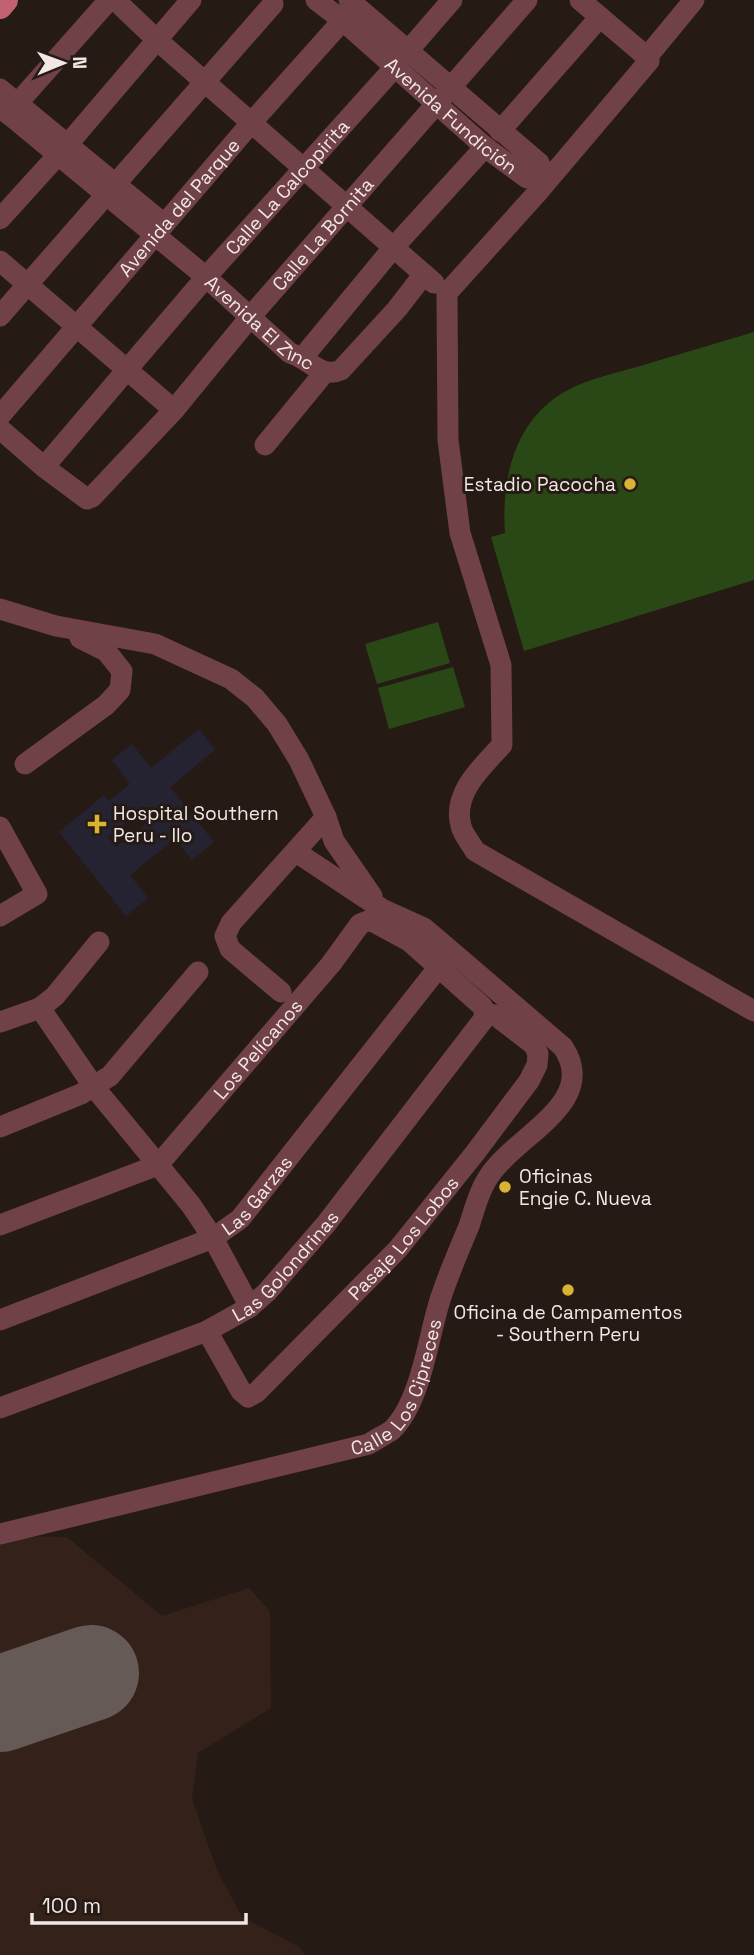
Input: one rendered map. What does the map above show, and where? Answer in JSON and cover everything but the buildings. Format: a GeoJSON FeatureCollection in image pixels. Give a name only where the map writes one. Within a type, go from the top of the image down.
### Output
{"type":"FeatureCollection","features":[{"type":"Feature","properties":{"kind":"main road"},"geometry":{"type":"LineString","coordinates":[[0,6],[5,0]]}},
{"type":"Feature","properties":{"kind":"street"},"geometry":{"type":"LineString","coordinates":[[6,112],[109,0]]}},
{"type":"Feature","properties":{"kind":"street"},"geometry":{"type":"LineString","coordinates":[[115,0],[157,40],[447,293]]}},
{"type":"Feature","properties":{"kind":"street"},"geometry":{"type":"LineString","coordinates":[[0,219],[63,150],[191,0]]}},
{"type":"Feature","properties":{"kind":"street","name":"Calle La Calcopirita"},"geometry":{"type":"LineString","coordinates":[[44,467],[211,272],[305,170],[453,0]]}},
{"type":"Feature","properties":{"kind":"street","name":"Calle La Bornita"},"geometry":{"type":"LineString","coordinates":[[44,467],[89,499],[174,410],[346,206],[527,0]]}},
{"type":"Feature","properties":{"kind":"street"},"geometry":{"type":"LineString","coordinates":[[580,0],[647,61]]}},
{"type":"Feature","properties":{"kind":"street"},"geometry":{"type":"LineString","coordinates":[[694,0],[647,61],[547,180],[447,293],[448,440],[460,533],[501,665],[502,745],[473,775],[461,801],[461,826],[475,851],[754,1011]]}},
{"type":"Feature","properties":{"kind":"street","name":"Avenida Fundición"},"geometry":{"type":"LineString","coordinates":[[323,2],[351,7],[401,59],[443,95],[500,131],[539,163],[547,180]]}},
{"type":"Feature","properties":{"kind":"street"},"geometry":{"type":"LineString","coordinates":[[0,316],[273,4]]}},
{"type":"Feature","properties":{"kind":"street","name":"Avenida del Parque"},"geometry":{"type":"LineString","coordinates":[[0,416],[351,7]]}},
{"type":"Feature","properties":{"kind":"street"},"geometry":{"type":"LineString","coordinates":[[500,131],[600,17]]}},
{"type":"Feature","properties":{"kind":"street","name":"Avenida El Zinc"},"geometry":{"type":"LineString","coordinates":[[0,89],[6,112],[63,150],[211,272],[255,312],[290,353],[303,357],[324,373]]}},
{"type":"Feature","properties":{"kind":"street","name":"Avenida Fundición"},"geometry":{"type":"LineString","coordinates":[[443,95],[485,147],[527,178],[547,180]]}},
{"type":"Feature","properties":{"kind":"street"},"geometry":{"type":"LineString","coordinates":[[303,357],[393,248],[485,147]]}},
{"type":"Feature","properties":{"kind":"street"},"geometry":{"type":"LineString","coordinates":[[0,261],[174,410]]}},
{"type":"Feature","properties":{"kind":"street"},"geometry":{"type":"LineString","coordinates":[[265,445],[324,373],[332,374],[341,370],[397,309],[424,274]]}},
{"type":"Feature","properties":{"kind":"street"},"geometry":{"type":"LineString","coordinates":[[0,429],[44,467]]}},
{"type":"Feature","properties":{"kind":"street"},"geometry":{"type":"LineString","coordinates":[[0,609],[56,626],[155,644],[231,678],[255,698],[277,724],[299,760],[326,817],[334,841],[382,909]]}},
{"type":"Feature","properties":{"kind":"street"},"geometry":{"type":"LineString","coordinates":[[25,764],[106,705],[120,690],[121,671],[106,651],[56,626]]}},
{"type":"Feature","properties":{"kind":"street"},"geometry":{"type":"LineString","coordinates":[[281,992],[230,949],[225,936],[231,923],[326,817]]}},
{"type":"Feature","properties":{"kind":"street"},"geometry":{"type":"LineString","coordinates":[[0,827],[37,894],[0,916]]}},
{"type":"Feature","properties":{"kind":"street"},"geometry":{"type":"LineString","coordinates":[[296,852],[382,909]]}},
{"type":"Feature","properties":{"kind":"street","name":"Calle Los Cipreces"},"geometry":{"type":"LineString","coordinates":[[0,1534],[369,1444],[392,1429],[407,1408],[421,1370],[440,1300],[486,1181],[511,1150],[563,1105],[573,1084],[571,1060],[563,1047],[424,928],[382,909]]}},
{"type":"Feature","properties":{"kind":"street","name":"Los Pelícanos"},"geometry":{"type":"LineString","coordinates":[[0,1224],[158,1165],[331,964],[360,924],[370,920],[409,941],[482,1006],[485,1013]]}},
{"type":"Feature","properties":{"kind":"street"},"geometry":{"type":"LineString","coordinates":[[0,1022],[40,1008],[55,996],[100,942]]}},
{"type":"Feature","properties":{"kind":"street","name":"Las Garzas"},"geometry":{"type":"LineString","coordinates":[[0,1320],[213,1238],[240,1219],[438,968]]}},
{"type":"Feature","properties":{"kind":"street"},"geometry":{"type":"LineString","coordinates":[[0,1127],[81,1094],[110,1076],[198,972]]}},
{"type":"Feature","properties":{"kind":"street"},"geometry":{"type":"LineString","coordinates":[[40,1008],[94,1087],[191,1205],[213,1238],[250,1307]]}},
{"type":"Feature","properties":{"kind":"street","name":"Las Golondrinas"},"geometry":{"type":"LineString","coordinates":[[0,1408],[207,1331],[250,1307],[267,1292],[326,1224],[483,1020],[485,1013]]}},
{"type":"Feature","properties":{"kind":"street","name":"Pasaje Los Lobos"},"geometry":{"type":"LineString","coordinates":[[207,1331],[241,1391],[248,1397],[257,1392],[398,1249],[475,1153],[529,1081],[537,1065],[538,1054],[534,1045],[495,1015],[485,1013]]}},
{"type":"Feature","properties":{"kind":"shaded area","name":"Hospital Southern Peru - Ilo"},"geometry":{"type":"Polygon","coordinates":[[[199,729],[215,750],[170,787],[214,842],[192,860],[175,839],[130,875],[148,898],[126,916],[59,832],[104,795],[109,801],[130,784],[112,760],[132,744],[151,768],[199,729]],[[148,806],[108,837],[116,847],[156,816],[148,806]]]}},
{"type":"Feature","properties":{"kind":"shaded area"},"geometry":{"type":"Polygon","coordinates":[[[0,1536],[67,1537],[162,1616],[249,1588],[270,1611],[271,1708],[198,1753],[192,1799],[217,1870],[242,1917],[299,1947],[305,1955],[0,1955],[0,1536]]]}},
{"type":"Feature","properties":{"kind":"green space","name":"Estadio Pacocha"},"geometry":{"type":"Polygon","coordinates":[[[754,332],[754,580],[524,651],[491,537],[505,533],[504,512],[509,471],[515,451],[535,416],[550,402],[585,382],[754,332]]]}},
{"type":"Feature","properties":{"kind":"green space"},"geometry":{"type":"Polygon","coordinates":[[[438,622],[450,663],[377,684],[365,644],[438,622]]]}},
{"type":"Feature","properties":{"kind":"green space"},"geometry":{"type":"Polygon","coordinates":[[[453,667],[465,707],[389,729],[378,688],[453,667]]]}},
{"type":"Feature","properties":{"kind":"runway"},"geometry":{"type":"LineString","coordinates":[[0,1704],[91,1673]]}},
{"type":"Feature","properties":{"kind":"place","name":"Estadio Pacocha"},"geometry":{"type":"Point","coordinates":[630,484]}},
{"type":"Feature","properties":{"kind":"place","name":"Hospital Southern Peru - Ilo"},"geometry":{"type":"Point","coordinates":[97,824]}},
{"type":"Feature","properties":{"kind":"place","name":"Oficinas Engie C. Nueva"},"geometry":{"type":"Point","coordinates":[505,1187]}},
{"type":"Feature","properties":{"kind":"place","name":"Oficina de Campamentos - Southern Peru"},"geometry":{"type":"Point","coordinates":[568,1290]}}]}
